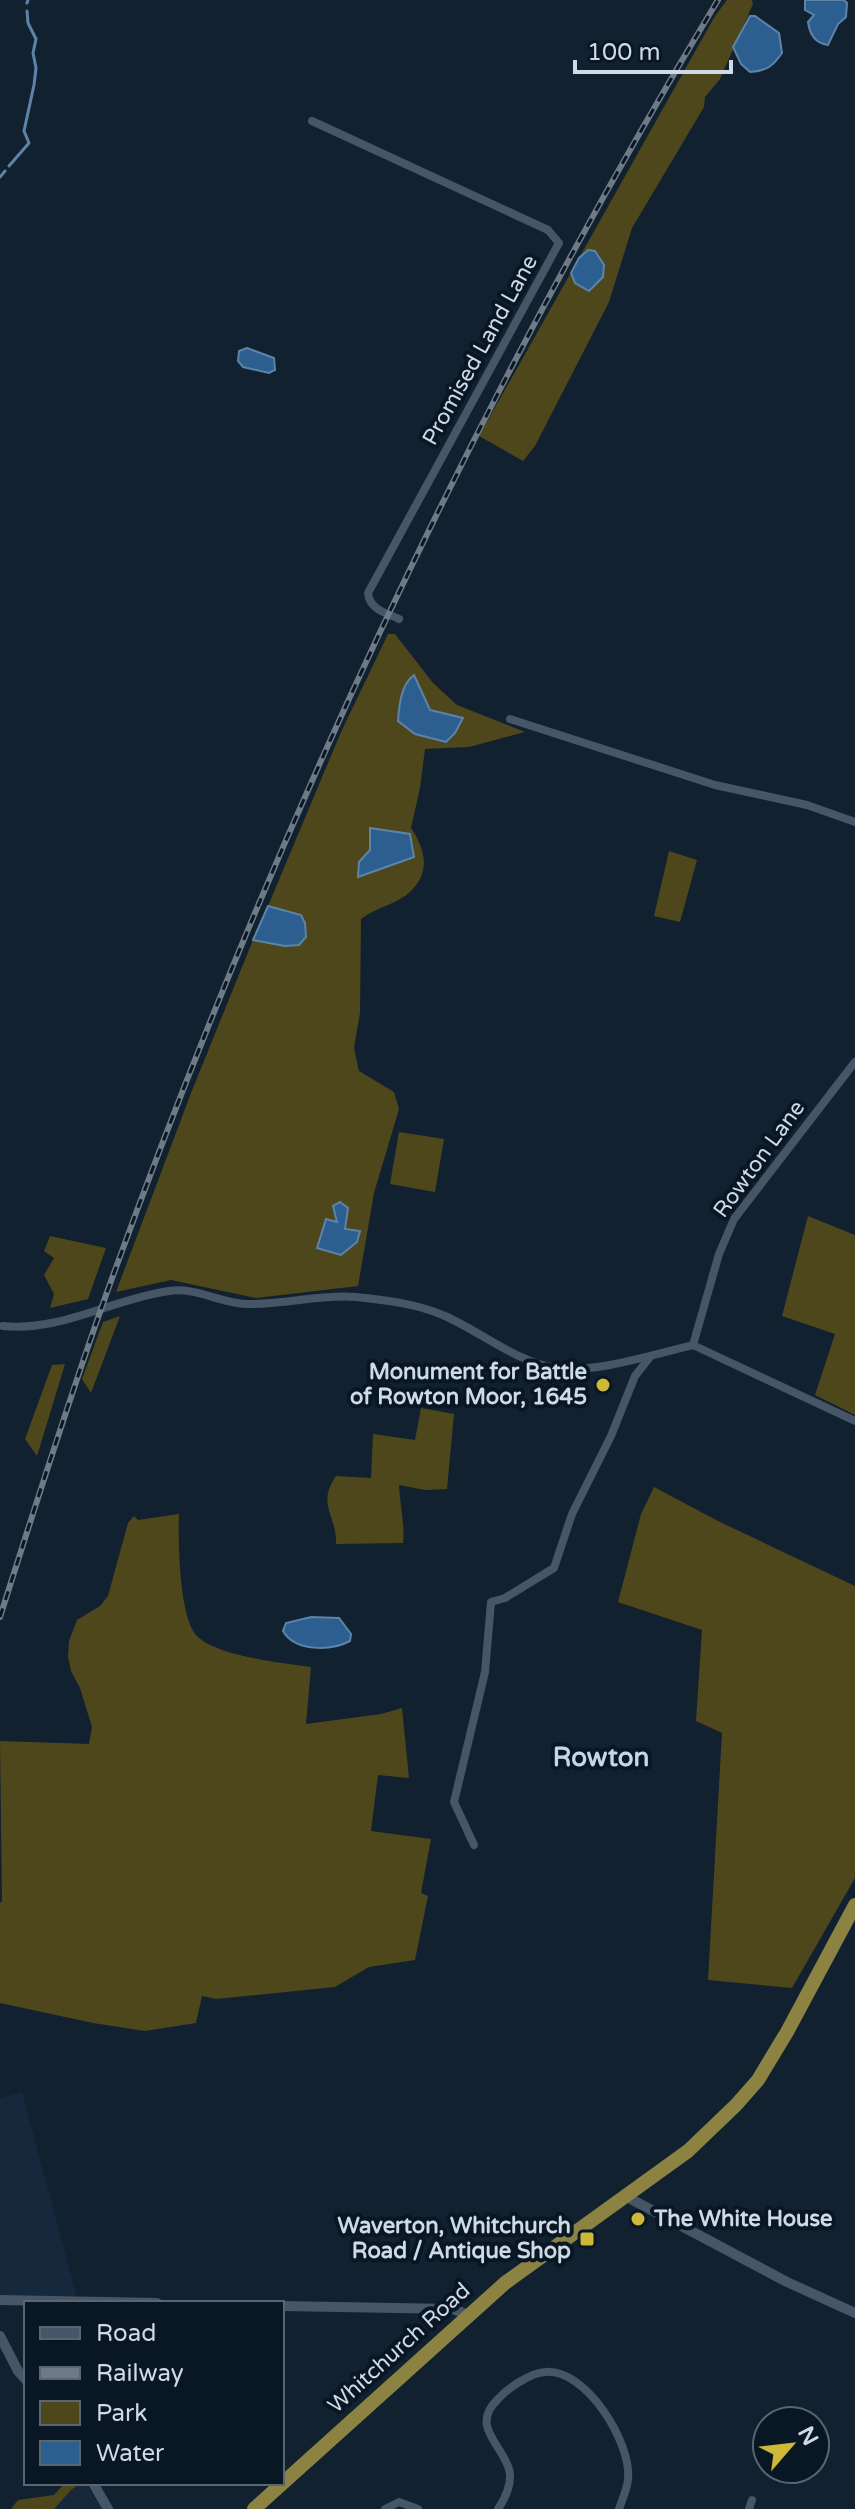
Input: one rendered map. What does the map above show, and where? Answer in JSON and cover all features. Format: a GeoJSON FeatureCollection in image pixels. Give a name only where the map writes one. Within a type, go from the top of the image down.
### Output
{"type":"FeatureCollection","features":[{"type":"Feature","properties":{"kind":"highway","name":"Whitchurch Road"},"geometry":{"type":"LineString","coordinates":[[284,2482],[468,2315],[528,2266],[688,2151],[758,2080],[855,1905]]}},
{"type":"Feature","properties":{"kind":"highway","name":"Whitchurch Road"},"geometry":{"type":"LineString","coordinates":[[254,2509],[280,2485]]}},
{"type":"Feature","properties":{"kind":"street","name":"Promised Land Lane"},"geometry":{"type":"LineString","coordinates":[[312,121],[548,230],[559,243],[368,593],[374,608],[399,619]]}},
{"type":"Feature","properties":{"kind":"street"},"geometry":{"type":"LineString","coordinates":[[510,719],[715,785],[807,805],[855,822]]}},
{"type":"Feature","properties":{"kind":"street","name":"Rowton Lane"},"geometry":{"type":"LineString","coordinates":[[693,1345],[719,1254],[734,1219],[855,1062]]}},
{"type":"Feature","properties":{"kind":"street"},"geometry":{"type":"LineString","coordinates":[[3,1326],[23,1328],[75,1318],[127,1299],[172,1290],[244,1304],[353,1296],[415,1306],[446,1317],[518,1355],[555,1368],[583,1368],[650,1357],[693,1345],[855,1421]]}},
{"type":"Feature","properties":{"kind":"street"},"geometry":{"type":"LineString","coordinates":[[474,1845],[454,1802],[485,1672],[491,1602],[505,1598],[554,1568],[572,1514],[611,1436],[635,1376],[650,1357]]}},
{"type":"Feature","properties":{"kind":"street"},"geometry":{"type":"LineString","coordinates":[[627,2197],[787,2282],[855,2313]]}},
{"type":"Feature","properties":{"kind":"street"},"geometry":{"type":"LineString","coordinates":[[0,2300],[52,2301]]}},
{"type":"Feature","properties":{"kind":"street"},"geometry":{"type":"LineString","coordinates":[[284,2306],[453,2309],[468,2315]]}},
{"type":"Feature","properties":{"kind":"street"},"geometry":{"type":"LineString","coordinates":[[0,2336],[24,2378]]}},
{"type":"Feature","properties":{"kind":"street"},"geometry":{"type":"LineString","coordinates":[[498,2509],[505,2498],[510,2470],[486,2428],[488,2410],[500,2396],[530,2377],[546,2372],[566,2375],[610,2419],[624,2449],[628,2479],[619,2509]]}},
{"type":"Feature","properties":{"kind":"street"},"geometry":{"type":"LineString","coordinates":[[94,2485],[108,2509]]}},
{"type":"Feature","properties":{"kind":"street"},"geometry":{"type":"LineString","coordinates":[[385,2509],[399,2502],[418,2509]]}},
{"type":"Feature","properties":{"kind":"shaded area"},"geometry":{"type":"Polygon","coordinates":[[[22,2092],[78,2301],[0,2300],[0,2098],[22,2092]]]}},
{"type":"Feature","properties":{"kind":"shaded area"},"geometry":{"type":"Polygon","coordinates":[[[63,2485],[86,2485],[102,2509],[11,2509],[18,2500],[54,2495],[63,2485]]]}},
{"type":"Feature","properties":{"kind":"green space"},"geometry":{"type":"Polygon","coordinates":[[[727,0],[752,0],[753,4],[720,79],[705,97],[704,107],[632,228],[609,302],[535,446],[523,461],[479,436],[715,16],[727,0]]]}},
{"type":"Feature","properties":{"kind":"green space"},"geometry":{"type":"Polygon","coordinates":[[[388,634],[395,634],[433,683],[457,705],[525,732],[469,747],[425,749],[411,828],[424,860],[421,876],[406,895],[361,919],[360,1013],[354,1048],[359,1071],[394,1092],[399,1109],[374,1193],[358,1286],[256,1298],[171,1280],[116,1292],[253,940],[285,946],[293,944],[301,915],[268,906],[341,732],[388,634]],[[370,850],[358,877],[414,857],[370,850]]]}},
{"type":"Feature","properties":{"kind":"green space"},"geometry":{"type":"Polygon","coordinates":[[[669,851],[697,860],[680,922],[654,916],[669,851]]]}},
{"type":"Feature","properties":{"kind":"green space"},"geometry":{"type":"Polygon","coordinates":[[[399,1132],[444,1139],[435,1192],[390,1184],[399,1132]]]}},
{"type":"Feature","properties":{"kind":"green space"},"geometry":{"type":"Polygon","coordinates":[[[808,1216],[855,1235],[855,1415],[815,1395],[835,1334],[782,1316],[808,1216]]]}},
{"type":"Feature","properties":{"kind":"green space"},"geometry":{"type":"Polygon","coordinates":[[[50,1236],[106,1248],[88,1299],[50,1308],[54,1294],[44,1275],[54,1258],[44,1251],[50,1236]]]}},
{"type":"Feature","properties":{"kind":"green space"},"geometry":{"type":"Polygon","coordinates":[[[120,1316],[91,1393],[82,1379],[103,1322],[120,1316]]]}},
{"type":"Feature","properties":{"kind":"green space"},"geometry":{"type":"Polygon","coordinates":[[[65,1364],[37,1456],[25,1439],[52,1365],[65,1364]]]}},
{"type":"Feature","properties":{"kind":"green space"},"geometry":{"type":"Polygon","coordinates":[[[421,1408],[454,1414],[447,1489],[425,1490],[399,1485],[403,1543],[336,1544],[327,1503],[330,1486],[336,1476],[371,1478],[373,1434],[415,1440],[421,1408]]]}},
{"type":"Feature","properties":{"kind":"green space"},"geometry":{"type":"Polygon","coordinates":[[[654,1487],[855,1586],[855,1878],[792,1988],[708,1980],[722,1733],[696,1721],[702,1630],[618,1602],[641,1514],[654,1487]]]}},
{"type":"Feature","properties":{"kind":"green space"},"geometry":{"type":"Polygon","coordinates":[[[179,1514],[183,1596],[186,1613],[197,1636],[234,1654],[311,1667],[306,1724],[381,1714],[402,1708],[409,1778],[378,1775],[371,1831],[431,1839],[421,1893],[428,1896],[415,1960],[369,1967],[335,1987],[216,1999],[202,1996],[196,2023],[145,2031],[0,2003],[0,1741],[89,1744],[92,1727],[68,1657],[69,1641],[77,1620],[100,1606],[108,1596],[128,1523],[134,1516],[138,1520],[179,1514]]]}},
{"type":"Feature","properties":{"kind":"green space"},"geometry":{"type":"Polygon","coordinates":[[[63,2485],[78,2485],[54,2509],[11,2509],[18,2500],[54,2495],[63,2485]]]}},
{"type":"Feature","properties":{"kind":"water"},"geometry":{"type":"Polygon","coordinates":[[[805,0],[844,0],[847,3],[846,17],[838,24],[828,45],[816,40],[812,34],[808,22],[814,15],[805,10],[805,0]]]}},
{"type":"Feature","properties":{"kind":"water"},"geometry":{"type":"Polygon","coordinates":[[[750,16],[755,16],[779,33],[782,53],[769,67],[750,72],[741,64],[733,47],[750,16]]]}},
{"type":"Feature","properties":{"kind":"water"},"geometry":{"type":"Polygon","coordinates":[[[588,250],[595,251],[604,265],[603,277],[589,291],[575,283],[571,273],[579,258],[588,250]]]}},
{"type":"Feature","properties":{"kind":"water"},"geometry":{"type":"Polygon","coordinates":[[[247,348],[274,358],[275,370],[269,373],[243,367],[238,361],[239,351],[247,348]]]}},
{"type":"Feature","properties":{"kind":"water"},"geometry":{"type":"Polygon","coordinates":[[[414,675],[430,710],[463,718],[446,742],[415,734],[398,721],[403,690],[414,675]]]}},
{"type":"Feature","properties":{"kind":"water"},"geometry":{"type":"Polygon","coordinates":[[[370,828],[410,834],[414,857],[358,877],[359,862],[370,850],[370,828]]]}},
{"type":"Feature","properties":{"kind":"water"},"geometry":{"type":"Polygon","coordinates":[[[268,906],[301,915],[306,937],[299,945],[285,946],[253,940],[268,906]]]}},
{"type":"Feature","properties":{"kind":"water"},"geometry":{"type":"Polygon","coordinates":[[[340,1202],[348,1208],[345,1229],[360,1231],[357,1242],[341,1255],[317,1248],[326,1219],[337,1222],[333,1206],[340,1202]]]}},
{"type":"Feature","properties":{"kind":"water"},"geometry":{"type":"Polygon","coordinates":[[[311,1617],[339,1618],[351,1634],[350,1641],[333,1647],[314,1648],[296,1643],[283,1631],[286,1623],[311,1617]]]}},
{"type":"Feature","properties":{"kind":"waterway"},"geometry":{"type":"LineString","coordinates":[[9,166],[29,143],[24,131],[34,85],[36,39],[28,23],[27,11]]}},
{"type":"Feature","properties":{"kind":"waterway"},"geometry":{"type":"LineString","coordinates":[[0,177],[5,171]]}},
{"type":"Feature","properties":{"kind":"railway"},"geometry":{"type":"LineString","coordinates":[[0,1617],[106,1295],[235,960],[306,795],[380,632],[541,312],[627,155],[718,0]]}},
{"type":"Feature","properties":{"kind":"place","name":"Monument for Battle of Rowton Moor, 1645"},"geometry":{"type":"Point","coordinates":[603,1385]}},
{"type":"Feature","properties":{"kind":"place","name":"The White House"},"geometry":{"type":"Point","coordinates":[638,2219]}},
{"type":"Feature","properties":{"kind":"place","name":"Waverton, Whitchurch Road / Antique Shop"},"geometry":{"type":"Point","coordinates":[587,2239]}},
{"type":"Feature","properties":{"kind":"district","name":"Rowton"},"geometry":{"type":"Point","coordinates":[601,1757]}}]}
